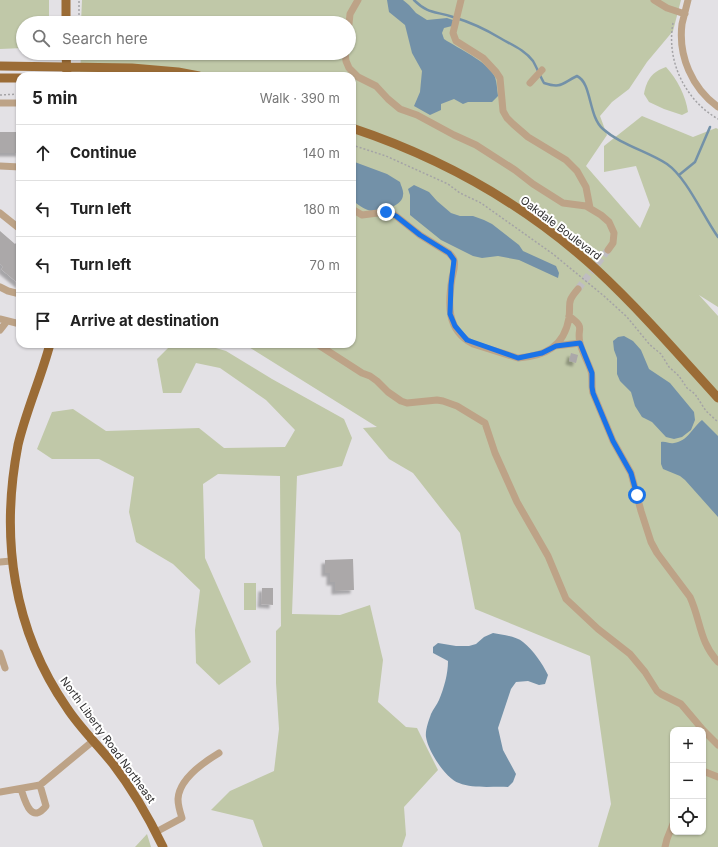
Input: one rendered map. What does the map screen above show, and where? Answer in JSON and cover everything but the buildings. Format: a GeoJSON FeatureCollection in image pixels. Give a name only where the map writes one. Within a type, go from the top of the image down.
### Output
{"type":"FeatureCollection","features":[{"type":"Feature","properties":{"kind":"main road"},"geometry":{"type":"LineString","coordinates":[[66,0],[66,16]]}},
{"type":"Feature","properties":{"kind":"main road"},"geometry":{"type":"LineString","coordinates":[[66,60],[67,71]]}},
{"type":"Feature","properties":{"kind":"main road"},"geometry":{"type":"LineString","coordinates":[[0,66],[67,71],[160,70],[173,72]]}},
{"type":"Feature","properties":{"kind":"main road"},"geometry":{"type":"LineString","coordinates":[[0,78],[16,78]]}},
{"type":"Feature","properties":{"kind":"main road","name":"Oakdale Boulevard"},"geometry":{"type":"LineString","coordinates":[[356,130],[405,148],[446,167],[505,201],[543,227],[579,255],[613,285],[718,398]]}},
{"type":"Feature","properties":{"kind":"main road","name":"North Liberty Road Northeast"},"geometry":{"type":"LineString","coordinates":[[49,348],[24,424],[12,477],[9,516],[11,561],[15,585],[21,610],[39,660],[56,693],[132,790],[163,847]]}},
{"type":"Feature","properties":{"kind":"street"},"geometry":{"type":"LineString","coordinates":[[350,16],[358,0]]}},
{"type":"Feature","properties":{"kind":"street"},"geometry":{"type":"LineString","coordinates":[[461,0],[453,33],[456,41],[483,58],[500,78],[501,104],[507,118],[528,137],[566,160],[571,165],[583,181],[590,208]]}},
{"type":"Feature","properties":{"kind":"street"},"geometry":{"type":"LineString","coordinates":[[654,0],[666,8],[685,14]]}},
{"type":"Feature","properties":{"kind":"street"},"geometry":{"type":"LineString","coordinates":[[688,0],[682,25],[683,51],[687,66],[705,96],[718,107]]}},
{"type":"Feature","properties":{"kind":"street"},"geometry":{"type":"LineString","coordinates":[[346,60],[349,68],[354,72]]}},
{"type":"Feature","properties":{"kind":"street"},"geometry":{"type":"LineString","coordinates":[[530,84],[542,70]]}},
{"type":"Feature","properties":{"kind":"street"},"geometry":{"type":"LineString","coordinates":[[356,74],[376,86],[400,109],[417,115],[454,136],[476,145],[563,203],[586,206],[590,208],[609,222],[613,228],[614,238],[608,250]]}},
{"type":"Feature","properties":{"kind":"street"},"geometry":{"type":"LineString","coordinates":[[0,103],[16,103]]}},
{"type":"Feature","properties":{"kind":"street"},"geometry":{"type":"LineString","coordinates":[[0,166],[16,167]]}},
{"type":"Feature","properties":{"kind":"street"},"geometry":{"type":"LineString","coordinates":[[356,211],[362,215],[386,212],[391,213],[420,235],[452,256],[454,266],[451,285],[450,314],[455,326],[467,340],[518,358],[542,353],[556,346],[580,343]]}},
{"type":"Feature","properties":{"kind":"street"},"geometry":{"type":"LineString","coordinates":[[0,214],[16,226]]}},
{"type":"Feature","properties":{"kind":"street"},"geometry":{"type":"LineString","coordinates":[[0,287],[16,293]]}},
{"type":"Feature","properties":{"kind":"street"},"geometry":{"type":"LineString","coordinates":[[556,346],[564,332],[569,316],[569,302],[578,289]]}},
{"type":"Feature","properties":{"kind":"street"},"geometry":{"type":"LineString","coordinates":[[569,316],[578,323],[580,327],[580,343],[592,373],[593,393],[613,441],[632,477],[641,511],[652,542],[657,553],[690,597],[694,605],[706,646],[718,662]]}},
{"type":"Feature","properties":{"kind":"street"},"geometry":{"type":"LineString","coordinates":[[0,330],[4,320],[16,323]]}},
{"type":"Feature","properties":{"kind":"street"},"geometry":{"type":"LineString","coordinates":[[323,348],[362,373],[370,376],[401,401],[407,403],[437,400],[443,401],[457,406],[485,423],[495,453],[517,502],[548,556],[566,599],[598,629],[630,654],[645,672],[657,691],[681,704],[700,727]]}},
{"type":"Feature","properties":{"kind":"street"},"geometry":{"type":"LineString","coordinates":[[0,562],[11,561]]}},
{"type":"Feature","properties":{"kind":"street"},"geometry":{"type":"LineString","coordinates":[[0,652],[5,668]]}},
{"type":"Feature","properties":{"kind":"street"},"geometry":{"type":"LineString","coordinates":[[706,733],[718,745]]}},
{"type":"Feature","properties":{"kind":"street"},"geometry":{"type":"LineString","coordinates":[[0,792],[40,785],[93,741]]}},
{"type":"Feature","properties":{"kind":"street"},"geometry":{"type":"LineString","coordinates":[[156,832],[182,818],[178,799],[185,781],[197,768],[218,753]]}},
{"type":"Feature","properties":{"kind":"street"},"geometry":{"type":"LineString","coordinates":[[706,772],[718,777]]}},
{"type":"Feature","properties":{"kind":"street"},"geometry":{"type":"LineString","coordinates":[[21,789],[26,807],[30,812],[37,813],[43,810],[46,806],[46,800],[40,785]]}},
{"type":"Feature","properties":{"kind":"street"},"geometry":{"type":"LineString","coordinates":[[665,847],[670,832]]}},
{"type":"Feature","properties":{"kind":"path"},"geometry":{"type":"LineString","coordinates":[[79,0],[79,16]]}},
{"type":"Feature","properties":{"kind":"path"},"geometry":{"type":"LineString","coordinates":[[0,95],[16,94]]}},
{"type":"Feature","properties":{"kind":"path"},"geometry":{"type":"LineString","coordinates":[[356,146],[386,156],[448,184],[460,193],[481,203],[553,254],[627,317],[650,345],[661,354],[669,367],[679,376],[687,388],[695,394],[706,411],[718,422]]}},
{"type":"Feature","properties":{"kind":"green space"},"geometry":{"type":"Polygon","coordinates":[[[0,0],[49,0],[49,16],[16,16],[16,48],[0,49],[0,0]]]}},
{"type":"Feature","properties":{"kind":"green space"},"geometry":{"type":"Polygon","coordinates":[[[82,0],[681,0],[673,31],[647,62],[629,89],[612,102],[600,116],[607,135],[586,166],[640,228],[650,205],[636,166],[604,172],[604,146],[642,116],[693,137],[716,128],[718,129],[718,307],[699,295],[718,316],[718,847],[598,847],[611,804],[590,656],[475,609],[460,533],[413,473],[389,459],[363,428],[377,427],[250,348],[356,348],[356,72],[80,72],[81,60],[356,60],[356,16],[81,16],[82,0]]]}},
{"type":"Feature","properties":{"kind":"green space"},"geometry":{"type":"Polygon","coordinates":[[[666,67],[677,82],[685,100],[688,112],[682,115],[649,102],[644,94],[651,77],[657,71],[666,67]]]}},
{"type":"Feature","properties":{"kind":"green space"},"geometry":{"type":"Polygon","coordinates":[[[168,348],[216,348],[226,351],[272,379],[344,419],[352,438],[342,466],[297,476],[292,614],[340,615],[370,605],[383,660],[378,702],[406,727],[417,728],[438,770],[404,807],[406,835],[402,847],[263,847],[253,820],[211,810],[230,791],[274,771],[279,729],[276,683],[276,631],[281,626],[280,476],[218,474],[203,484],[205,558],[251,662],[219,685],[196,663],[195,630],[200,590],[173,564],[136,542],[129,512],[134,477],[99,459],[52,459],[37,449],[52,412],[73,409],[106,431],[199,428],[224,448],[285,447],[295,430],[266,400],[220,368],[196,363],[181,393],[163,393],[157,359],[168,348]]]}},
{"type":"Feature","properties":{"kind":"green space"},"geometry":{"type":"Polygon","coordinates":[[[244,583],[256,583],[256,610],[244,610],[244,583]]]}},
{"type":"Feature","properties":{"kind":"green space"},"geometry":{"type":"Polygon","coordinates":[[[147,834],[151,847],[135,847],[147,834]]]}},
{"type":"Feature","properties":{"kind":"water"},"geometry":{"type":"Polygon","coordinates":[[[387,0],[403,0],[416,13],[427,20],[447,18],[453,20],[452,26],[444,28],[442,33],[444,39],[472,56],[491,71],[496,79],[498,96],[492,102],[468,102],[463,104],[454,99],[441,104],[441,110],[430,115],[414,106],[420,92],[422,71],[412,53],[405,25],[389,12],[387,0]]]}},
{"type":"Feature","properties":{"kind":"water"},"geometry":{"type":"Polygon","coordinates":[[[356,162],[387,174],[400,182],[403,190],[402,199],[391,208],[372,211],[356,203],[356,162]]]}},
{"type":"Feature","properties":{"kind":"water"},"geometry":{"type":"Polygon","coordinates":[[[414,185],[429,192],[451,213],[460,216],[473,216],[492,224],[519,245],[523,251],[556,266],[559,273],[558,278],[519,260],[498,256],[482,258],[473,256],[441,240],[410,215],[410,195],[408,189],[414,185]]]}},
{"type":"Feature","properties":{"kind":"water"},"geometry":{"type":"Polygon","coordinates":[[[624,336],[633,341],[641,350],[649,369],[670,383],[694,412],[695,420],[691,430],[682,437],[674,439],[666,437],[652,422],[642,417],[635,406],[631,392],[620,381],[617,374],[617,358],[613,341],[618,337],[624,336]]]}},
{"type":"Feature","properties":{"kind":"water"},"geometry":{"type":"Polygon","coordinates":[[[702,420],[718,436],[718,517],[685,480],[680,476],[663,469],[661,464],[661,442],[672,443],[683,440],[702,420]]]}},
{"type":"Feature","properties":{"kind":"water"},"geometry":{"type":"Polygon","coordinates":[[[493,633],[513,637],[523,642],[531,649],[548,675],[545,684],[539,685],[528,681],[516,682],[511,689],[498,728],[503,750],[516,774],[513,782],[508,787],[471,786],[454,780],[438,764],[430,750],[426,737],[431,714],[438,702],[444,686],[448,666],[448,661],[433,653],[433,647],[438,643],[456,646],[469,646],[476,644],[484,637],[493,633]]]}},
{"type":"Feature","properties":{"kind":"waterway"},"geometry":{"type":"LineString","coordinates":[[414,0],[423,8],[471,23],[518,48],[533,61],[544,83],[558,85],[577,76],[585,85],[595,116],[603,129],[610,135],[626,144],[659,159],[674,170],[688,188],[718,237]]}},
{"type":"Feature","properties":{"kind":"waterway"},"geometry":{"type":"LineString","coordinates":[[679,175],[695,162],[710,127]]}},
{"type":"Feature","properties":{"kind":"tunnel"},"geometry":{"type":"LineString","coordinates":[[578,289],[608,250]]}},
{"type":"Feature","properties":{"kind":"route"},"geometry":{"type":"LineString","coordinates":[[386,212],[396,216],[420,235],[452,256],[454,266],[449,307],[450,314],[455,326],[467,340],[473,344],[518,358],[542,353],[556,346],[580,343],[592,373],[593,393],[613,441],[631,473],[637,495]]}}]}
